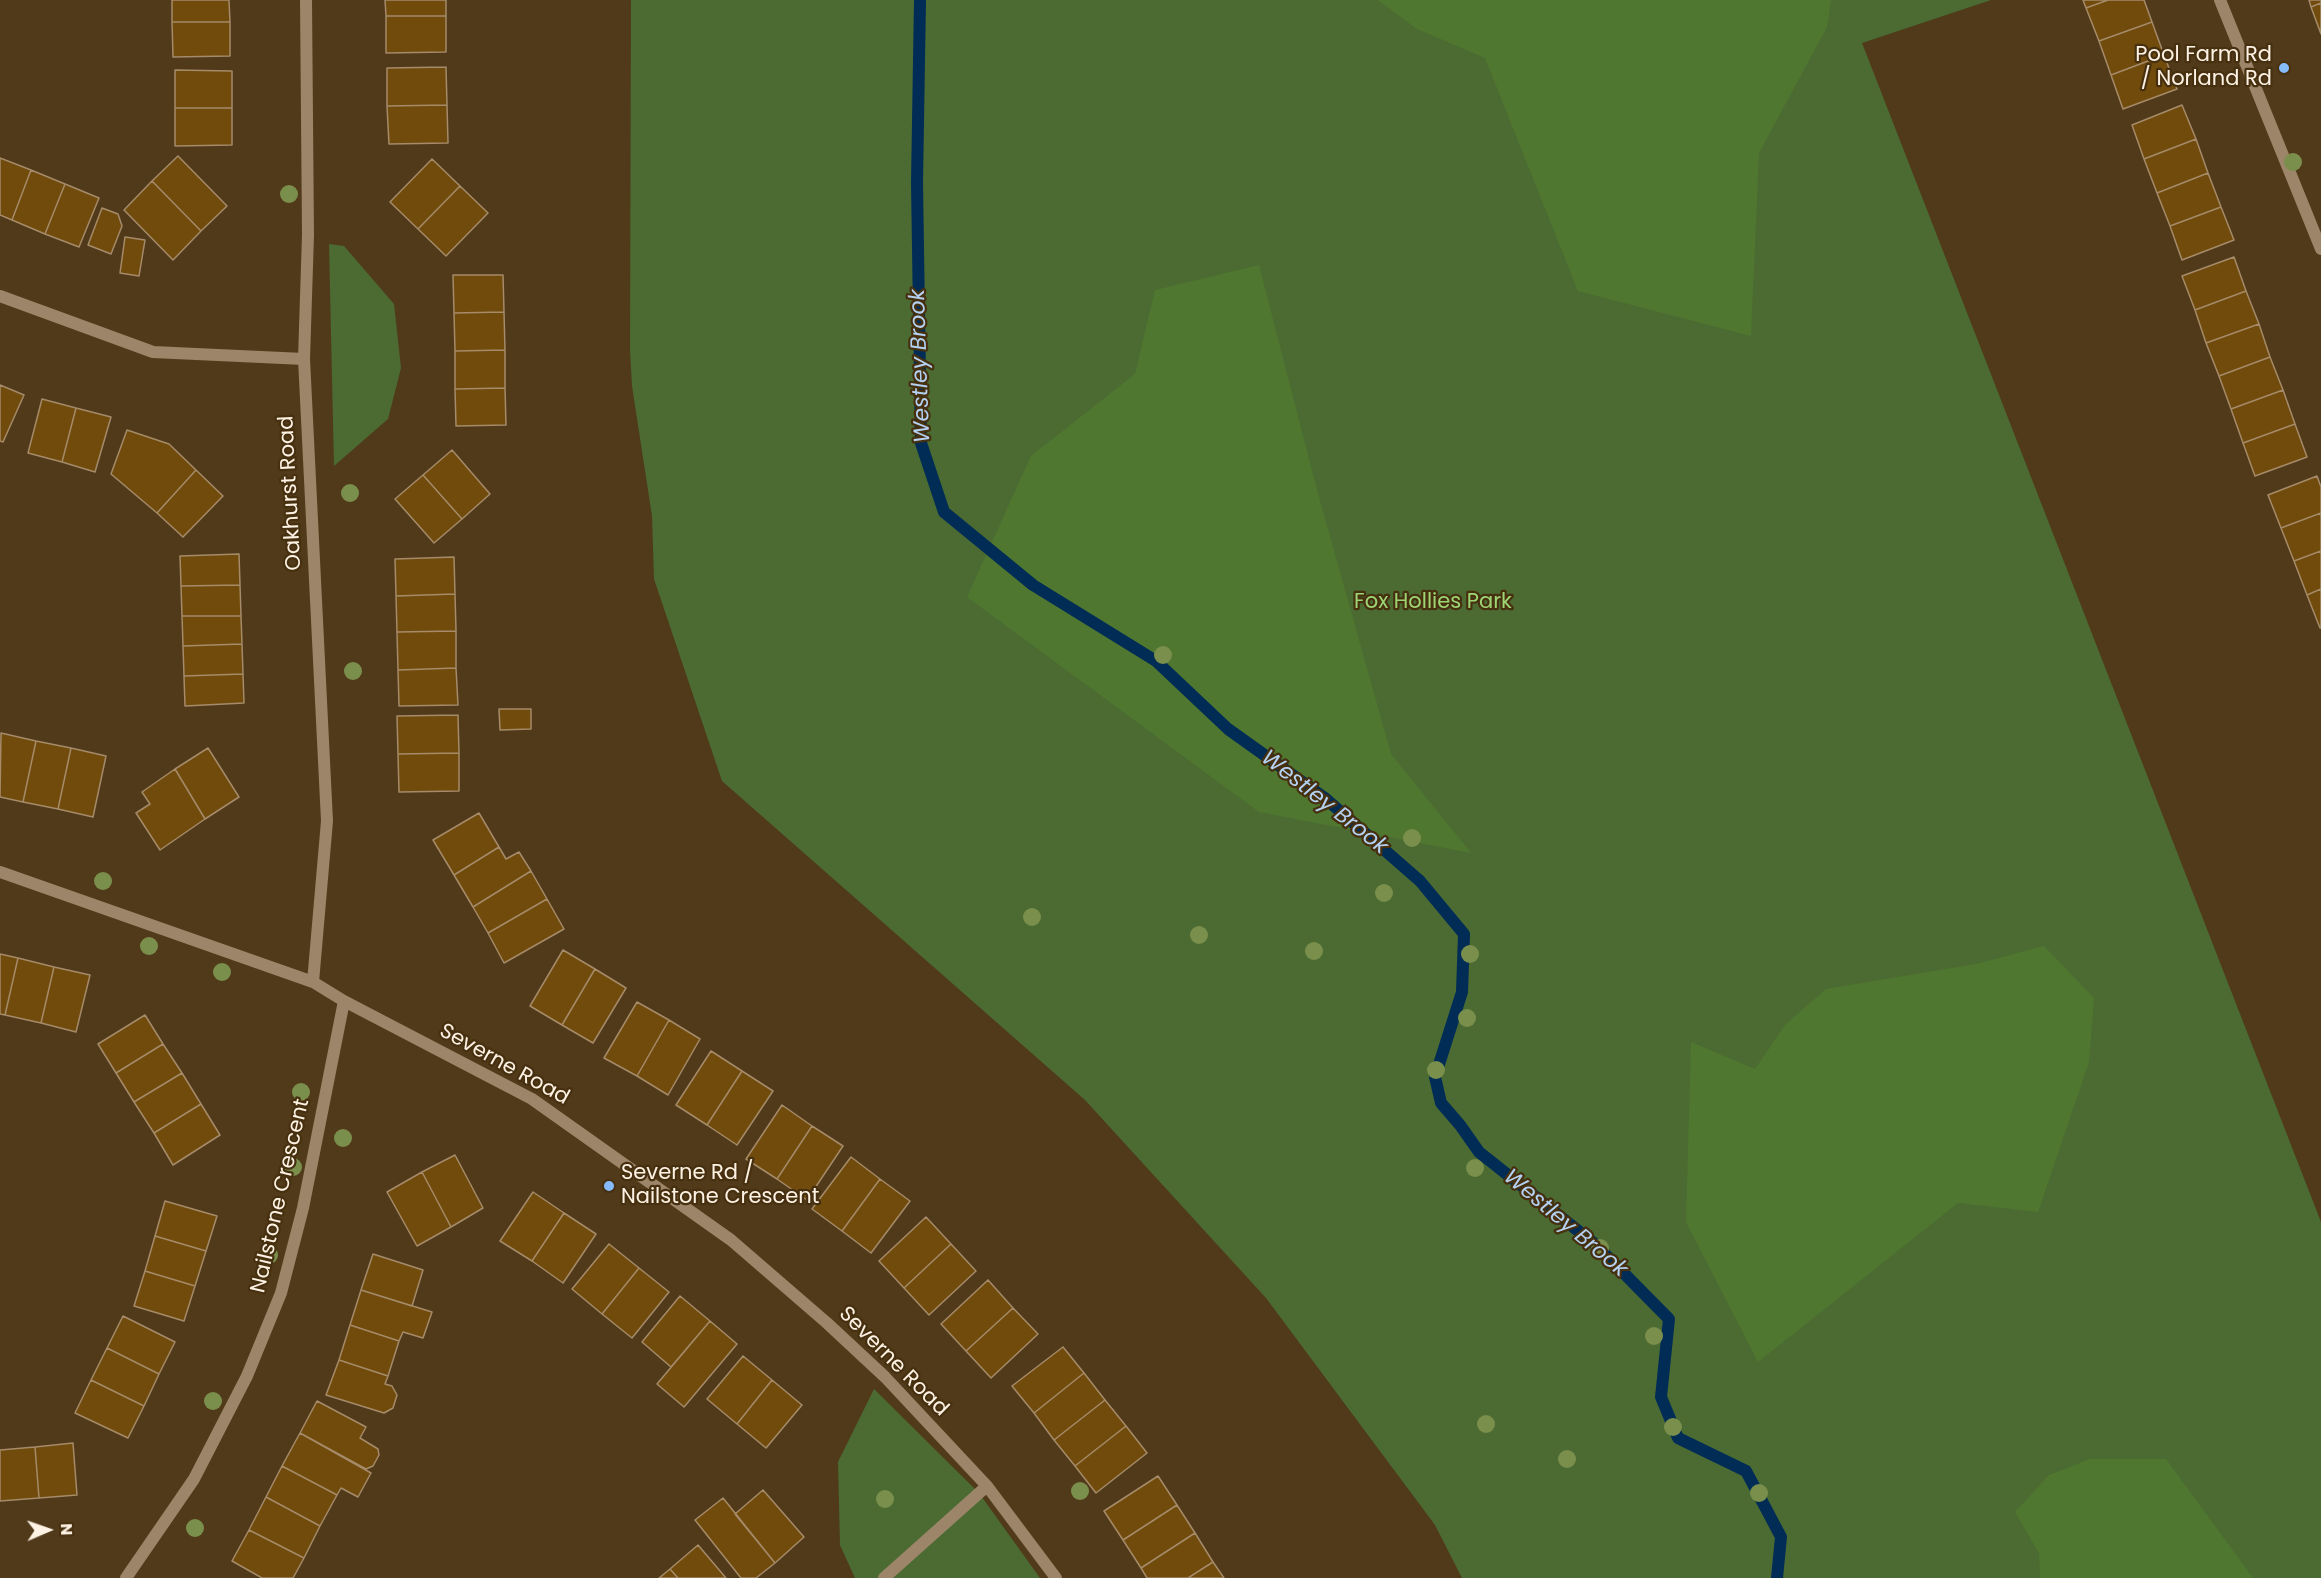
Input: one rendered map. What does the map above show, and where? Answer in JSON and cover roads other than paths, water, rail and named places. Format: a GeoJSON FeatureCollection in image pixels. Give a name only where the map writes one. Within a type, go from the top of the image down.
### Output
{"type":"FeatureCollection","features":[{"type":"Feature","properties":{"kind":"street","name":"Oakhurst Road"},"geometry":{"type":"LineString","coordinates":[[306,0],[308,235],[304,359],[327,821],[313,982]]}},
{"type":"Feature","properties":{"kind":"street"},"geometry":{"type":"LineString","coordinates":[[2220,0],[2321,249]]}},
{"type":"Feature","properties":{"kind":"street"},"geometry":{"type":"LineString","coordinates":[[0,297],[153,352],[304,359]]}},
{"type":"Feature","properties":{"kind":"street","name":"Severne Road"},"geometry":{"type":"LineString","coordinates":[[0,872],[313,982],[344,1001],[531,1099],[731,1240],[827,1323],[885,1377],[987,1486],[1056,1578]]}},
{"type":"Feature","properties":{"kind":"street","name":"Nailstone Crescent"},"geometry":{"type":"LineString","coordinates":[[126,1578],[194,1479],[247,1376],[281,1293],[303,1208],[344,1001]]}},
{"type":"Feature","properties":{"kind":"street"},"geometry":{"type":"LineString","coordinates":[[884,1578],[987,1486]]}},
{"type":"Feature","properties":{"kind":"waterway","name":"Westley Brook"},"geometry":{"type":"LineString","coordinates":[[920,0],[917,183],[921,443],[944,512],[1033,585],[1156,661],[1228,729],[1326,799],[1420,881],[1464,934],[1462,992],[1435,1077],[1441,1103],[1479,1152],[1596,1245],[1669,1319],[1661,1397],[1678,1438],[1746,1471],[1781,1537],[1777,1578]]}},
{"type":"Feature","properties":{"kind":"place","name":"Pool Farm Rd / Norland Rd"},"geometry":{"type":"Point","coordinates":[2284,68]}},
{"type":"Feature","properties":{"kind":"place","name":"Severne Rd / Nailstone Crescent"},"geometry":{"type":"Point","coordinates":[609,1186]}},
{"type":"Feature","properties":{"kind":"park label","name":"Fox Hollies Park"},"geometry":{"type":"Point","coordinates":[1433,603]}}]}
